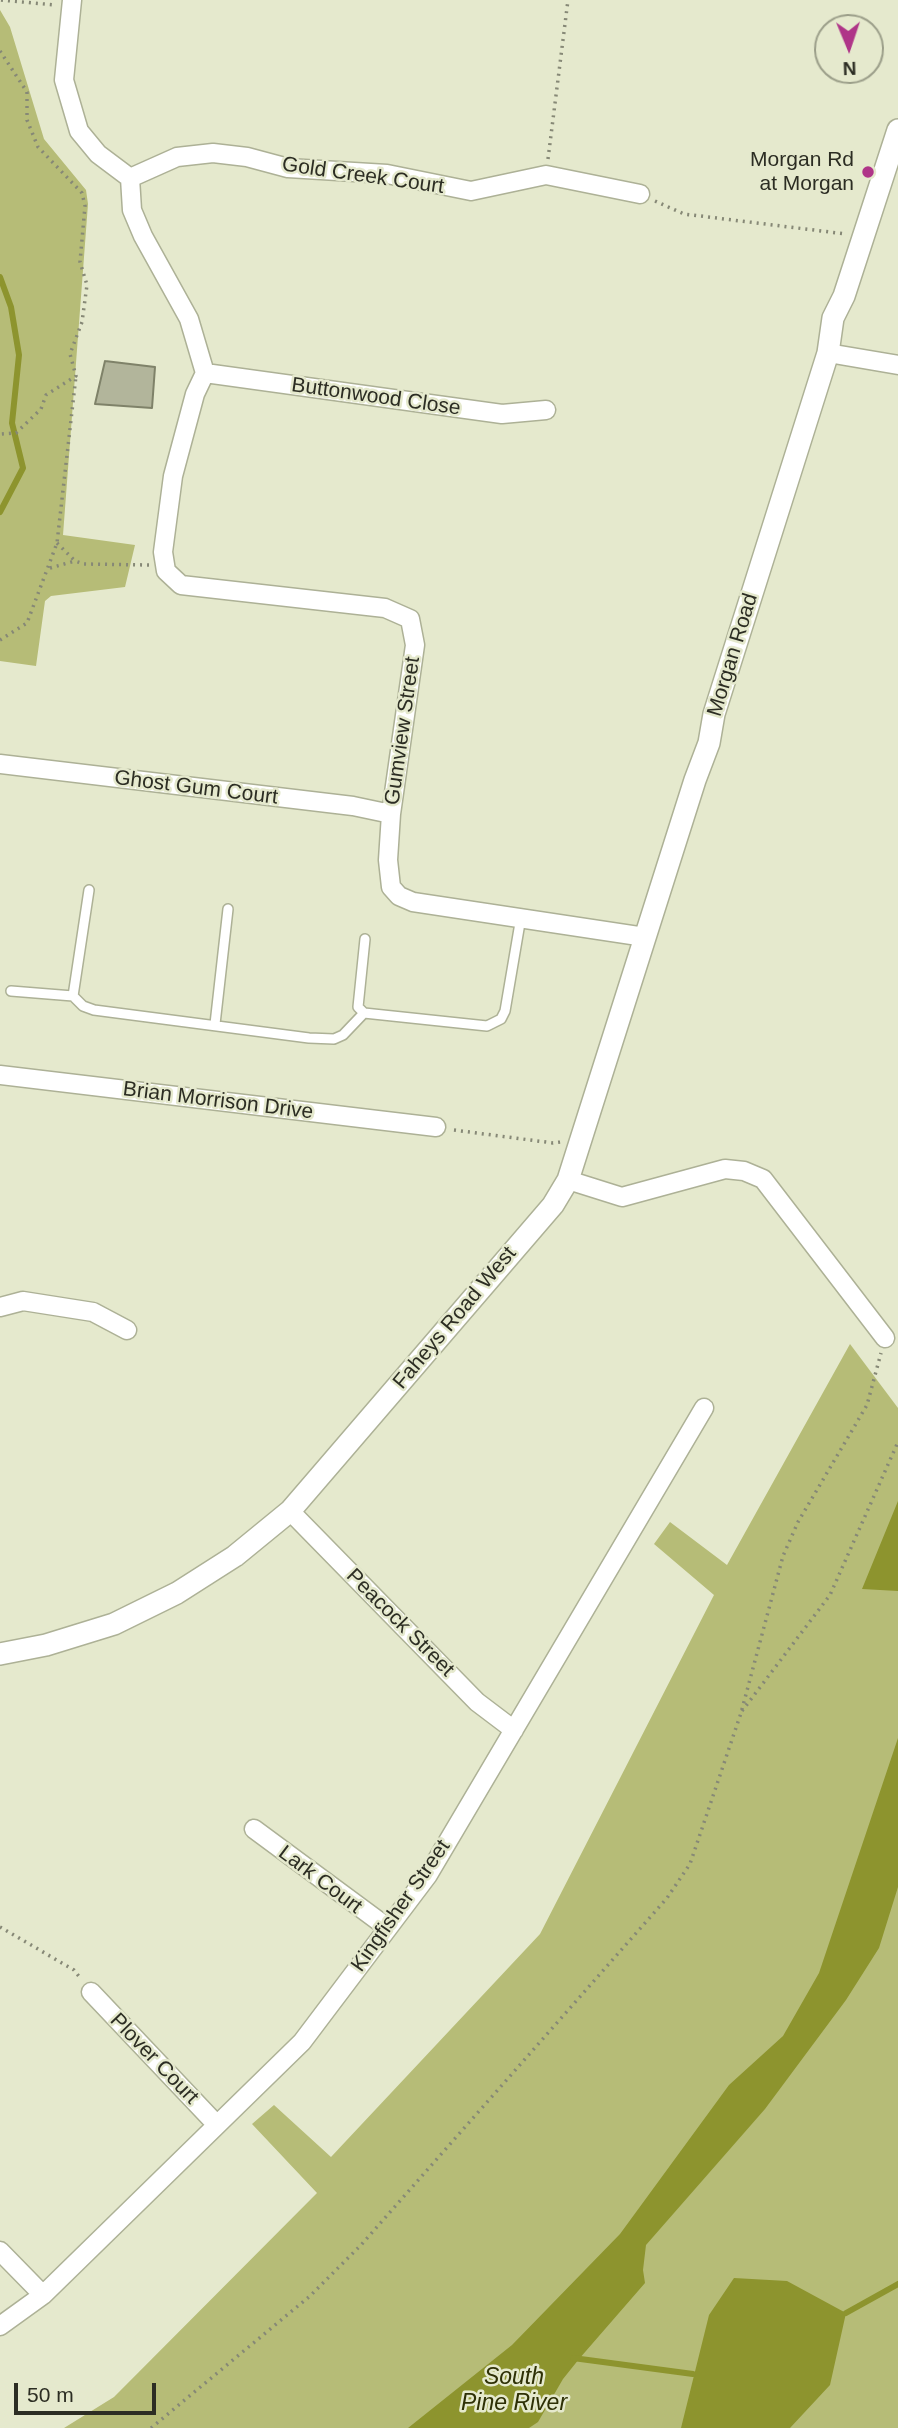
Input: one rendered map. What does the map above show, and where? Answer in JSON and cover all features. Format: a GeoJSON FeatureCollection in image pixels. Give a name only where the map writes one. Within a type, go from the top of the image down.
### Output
{"type":"FeatureCollection","features":[{"type":"Feature","properties":{"kind":"street"},"geometry":{"type":"LineString","coordinates":[[64,2],[64,80],[79,131],[98,154],[130,178],[132,209],[142,236],[189,319],[205,373],[195,394],[173,476],[165,565]]}},
{"type":"Feature","properties":{"kind":"street","name":"Morgan Road"},"geometry":{"type":"LineString","coordinates":[[569,1180],[709,743],[714,714],[828,354],[833,318],[844,296],[898,130]]}},
{"type":"Feature","properties":{"kind":"street","name":"Gold Creek Court"},"geometry":{"type":"LineString","coordinates":[[130,178],[177,157],[213,153],[247,157],[288,168],[387,174],[471,191],[546,175],[640,194]]}},
{"type":"Feature","properties":{"kind":"street"},"geometry":{"type":"LineString","coordinates":[[828,354],[898,365]]}},
{"type":"Feature","properties":{"kind":"street","name":"Buttonwood Close"},"geometry":{"type":"LineString","coordinates":[[205,373],[502,414],[546,410]]}},
{"type":"Feature","properties":{"kind":"street","name":"Gumview Street"},"geometry":{"type":"LineString","coordinates":[[165,565],[172,579],[181,585],[385,608],[410,619],[415,645],[391,814],[388,875],[391,887],[399,896],[413,902],[645,937]]}},
{"type":"Feature","properties":{"kind":"street","name":"Ghost Gum Court"},"geometry":{"type":"LineString","coordinates":[[0,764],[354,806],[391,814]]}},
{"type":"Feature","properties":{"kind":"street","name":"Brian Morrison Drive"},"geometry":{"type":"LineString","coordinates":[[0,1075],[436,1127]]}},
{"type":"Feature","properties":{"kind":"street"},"geometry":{"type":"LineString","coordinates":[[569,1180],[622,1197],[725,1169],[744,1171],[763,1179],[885,1338]]}},
{"type":"Feature","properties":{"kind":"street","name":"Faheys Road West"},"geometry":{"type":"LineString","coordinates":[[0,1654],[46,1645],[114,1624],[166,1599],[235,1556],[290,1511],[553,1205],[569,1180]]}},
{"type":"Feature","properties":{"kind":"street"},"geometry":{"type":"LineString","coordinates":[[0,1307],[23,1301],[93,1312],[127,1330]]}},
{"type":"Feature","properties":{"kind":"street","name":"Kingfisher Street"},"geometry":{"type":"LineString","coordinates":[[0,2326],[43,2295],[302,2042],[428,1875],[704,1408]]}},
{"type":"Feature","properties":{"kind":"street","name":"Peacock Street"},"geometry":{"type":"LineString","coordinates":[[290,1511],[477,1702],[514,1730]]}},
{"type":"Feature","properties":{"kind":"street","name":"Lark Court"},"geometry":{"type":"LineString","coordinates":[[254,1829],[388,1928]]}},
{"type":"Feature","properties":{"kind":"street","name":"Plover Court"},"geometry":{"type":"LineString","coordinates":[[91,1992],[217,2126]]}},
{"type":"Feature","properties":{"kind":"street"},"geometry":{"type":"LineString","coordinates":[[0,2251],[43,2295]]}},
{"type":"Feature","properties":{"kind":"lane"},"geometry":{"type":"LineString","coordinates":[[73,996],[89,890]]}},
{"type":"Feature","properties":{"kind":"lane"},"geometry":{"type":"LineString","coordinates":[[215,1024],[228,909]]}},
{"type":"Feature","properties":{"kind":"lane"},"geometry":{"type":"LineString","coordinates":[[365,939],[358,1007],[364,1013],[494,1024],[505,1012],[521,917]]}},
{"type":"Feature","properties":{"kind":"lane"},"geometry":{"type":"LineString","coordinates":[[11,991],[73,996],[83,1006],[94,1010],[309,1038],[334,1039],[343,1034],[364,1013]]}},
{"type":"Feature","properties":{"kind":"path"},"geometry":{"type":"LineString","coordinates":[[1,0],[64,2]]}},
{"type":"Feature","properties":{"kind":"path"},"geometry":{"type":"LineString","coordinates":[[546,175],[568,0]]}},
{"type":"Feature","properties":{"kind":"path"},"geometry":{"type":"LineString","coordinates":[[54,16],[64,2]]}},
{"type":"Feature","properties":{"kind":"path"},"geometry":{"type":"LineString","coordinates":[[0,51],[27,92],[27,120],[38,147],[82,193],[85,206],[80,262],[87,285],[82,322],[70,354],[76,376],[57,542],[50,568],[27,623],[0,640]]}},
{"type":"Feature","properties":{"kind":"path"},"geometry":{"type":"LineString","coordinates":[[640,194],[684,214],[850,234]]}},
{"type":"Feature","properties":{"kind":"path"},"geometry":{"type":"LineString","coordinates":[[0,434],[16,433],[41,409],[46,395],[76,376]]}},
{"type":"Feature","properties":{"kind":"path"},"geometry":{"type":"LineString","coordinates":[[57,542],[75,561]]}},
{"type":"Feature","properties":{"kind":"path"},"geometry":{"type":"LineString","coordinates":[[50,568],[75,561],[121,566],[165,565]]}},
{"type":"Feature","properties":{"kind":"path"},"geometry":{"type":"LineString","coordinates":[[436,1127],[553,1143],[566,1140]]}},
{"type":"Feature","properties":{"kind":"path"},"geometry":{"type":"LineString","coordinates":[[151,2428],[310,2296],[361,2245],[667,1898],[690,1864],[741,1713],[783,1556],[798,1521],[867,1405],[885,1338]]}},
{"type":"Feature","properties":{"kind":"path"},"geometry":{"type":"LineString","coordinates":[[741,1713],[830,1595],[898,1442]]}},
{"type":"Feature","properties":{"kind":"path"},"geometry":{"type":"LineString","coordinates":[[0,1927],[74,1970],[91,1992]]}},
{"type":"Feature","properties":{"kind":"shaded area"},"geometry":{"type":"Polygon","coordinates":[[[0,10],[10,27],[44,139],[86,190],[88,204],[63,535],[135,545],[125,587],[51,596],[45,601],[36,666],[0,661],[0,10]]]}},
{"type":"Feature","properties":{"kind":"shaded area"},"geometry":{"type":"Polygon","coordinates":[[[850,1344],[898,1408],[898,2428],[64,2428],[114,2397],[317,2193],[252,2124],[274,2105],[331,2157],[540,1934],[714,1595],[654,1544],[670,1522],[727,1565],[850,1344]]]}},
{"type":"Feature","properties":{"kind":"water"},"geometry":{"type":"Polygon","coordinates":[[[898,1501],[898,1591],[862,1589],[898,1501]]]}},
{"type":"Feature","properties":{"kind":"water","name":"South Pine River"},"geometry":{"type":"Polygon","coordinates":[[[898,1738],[898,1887],[879,1948],[846,2000],[765,2109],[646,2245],[643,2270],[645,2283],[563,2379],[538,2422],[529,2428],[408,2428],[512,2345],[620,2234],[729,2085],[783,2036],[819,1973],[898,1738]]]}},
{"type":"Feature","properties":{"kind":"water"},"geometry":{"type":"Polygon","coordinates":[[[734,2278],[787,2281],[846,2313],[830,2385],[790,2428],[681,2428],[709,2315],[734,2278]]]}},
{"type":"Feature","properties":{"kind":"building"},"geometry":{"type":"Polygon","coordinates":[[[105,361],[155,367],[152,408],[95,404],[105,361]]]}},
{"type":"Feature","properties":{"kind":"waterway"},"geometry":{"type":"LineString","coordinates":[[0,277],[11,307],[19,355],[12,423],[23,468],[0,512]]}},
{"type":"Feature","properties":{"kind":"waterway"},"geometry":{"type":"LineString","coordinates":[[846,2313],[898,2284]]}},
{"type":"Feature","properties":{"kind":"waterway"},"geometry":{"type":"LineString","coordinates":[[573,2358],[693,2374]]}},
{"type":"Feature","properties":{"kind":"place","name":"Morgan Rd at Morgan"},"geometry":{"type":"Point","coordinates":[868,172]}}]}
